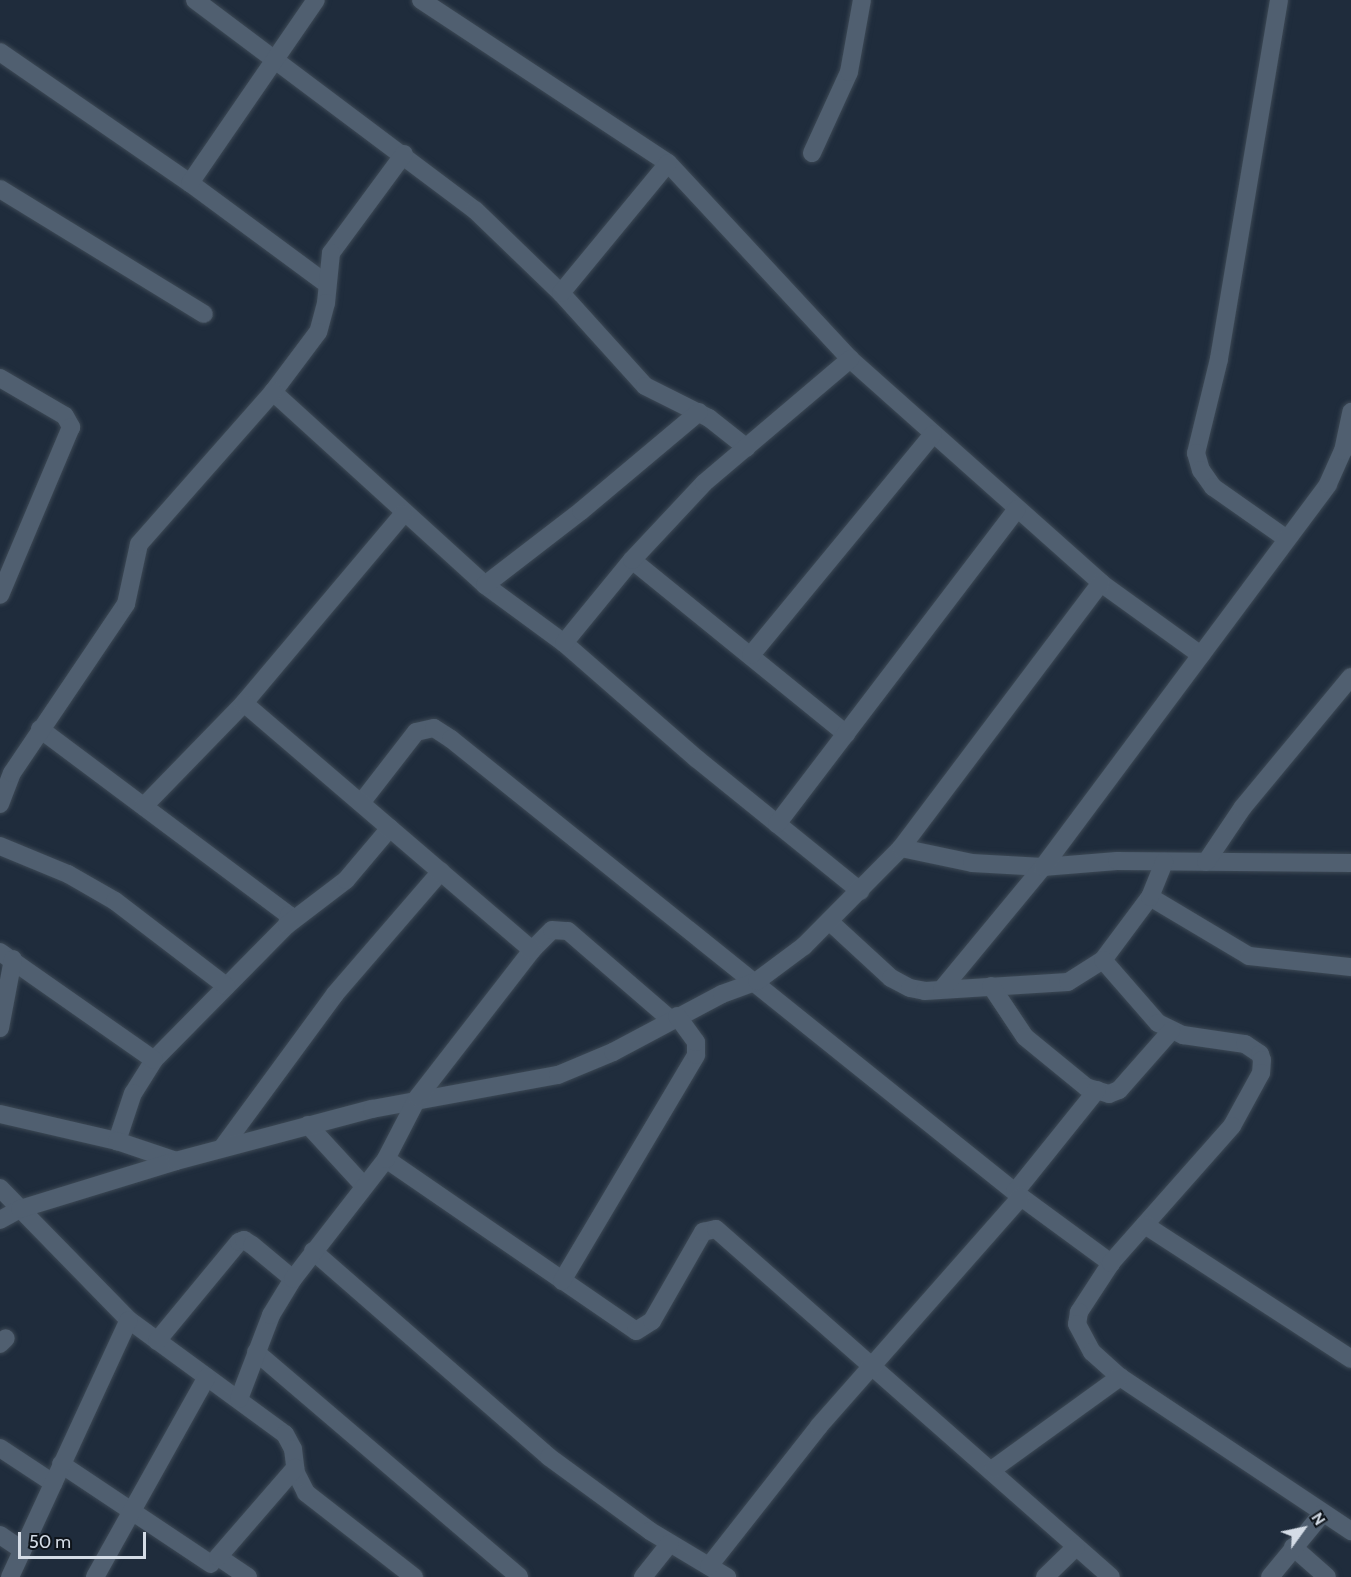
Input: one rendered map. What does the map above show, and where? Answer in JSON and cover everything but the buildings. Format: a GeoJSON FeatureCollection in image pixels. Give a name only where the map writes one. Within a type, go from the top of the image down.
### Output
{"type":"FeatureCollection","features":[{"type":"Feature","properties":{"kind":"street"},"geometry":{"type":"LineString","coordinates":[[195,0],[404,154],[475,210],[561,293],[630,374],[645,386],[699,412],[747,448]]}},
{"type":"Feature","properties":{"kind":"street"},"geometry":{"type":"LineString","coordinates":[[190,183],[316,0]]}},
{"type":"Feature","properties":{"kind":"street"},"geometry":{"type":"LineString","coordinates":[[421,0],[668,163],[850,359],[1101,583],[1201,655]]}},
{"type":"Feature","properties":{"kind":"street"},"geometry":{"type":"LineString","coordinates":[[812,153],[849,72],[862,0]]}},
{"type":"Feature","properties":{"kind":"street"},"geometry":{"type":"LineString","coordinates":[[1279,0],[1219,359],[1196,453],[1201,470],[1213,488],[1287,539]]}},
{"type":"Feature","properties":{"kind":"street"},"geometry":{"type":"LineString","coordinates":[[0,52],[190,183],[327,284]]}},
{"type":"Feature","properties":{"kind":"street"},"geometry":{"type":"LineString","coordinates":[[0,804],[6,770],[40,729],[126,604],[139,544],[273,392],[318,332],[326,303],[331,253],[404,154]]}},
{"type":"Feature","properties":{"kind":"street"},"geometry":{"type":"LineString","coordinates":[[561,293],[668,163]]}},
{"type":"Feature","properties":{"kind":"street"},"geometry":{"type":"LineString","coordinates":[[0,189],[204,314]]}},
{"type":"Feature","properties":{"kind":"street"},"geometry":{"type":"LineString","coordinates":[[564,643],[632,560],[704,483],[850,359]]}},
{"type":"Feature","properties":{"kind":"street"},"geometry":{"type":"LineString","coordinates":[[0,378],[65,416],[71,427],[1,590]]}},
{"type":"Feature","properties":{"kind":"street"},"geometry":{"type":"LineString","coordinates":[[273,392],[403,514],[485,585],[564,643],[777,824],[860,891]]}},
{"type":"Feature","properties":{"kind":"street"},"geometry":{"type":"LineString","coordinates":[[485,585],[581,511],[699,412]]}},
{"type":"Feature","properties":{"kind":"street"},"geometry":{"type":"LineString","coordinates":[[942,989],[1043,867],[1328,484],[1347,454],[1351,412]]}},
{"type":"Feature","properties":{"kind":"street"},"geometry":{"type":"LineString","coordinates":[[751,655],[933,434]]}},
{"type":"Feature","properties":{"kind":"street"},"geometry":{"type":"LineString","coordinates":[[777,824],[1017,509]]}},
{"type":"Feature","properties":{"kind":"street"},"geometry":{"type":"LineString","coordinates":[[144,806],[244,703],[403,514]]}},
{"type":"Feature","properties":{"kind":"street"},"geometry":{"type":"LineString","coordinates":[[632,560],[846,734]]}},
{"type":"Feature","properties":{"kind":"street"},"geometry":{"type":"LineString","coordinates":[[0,1220],[20,1209],[176,1161],[308,1125],[418,1097],[558,1075],[613,1052],[674,1018],[757,981],[830,921],[900,848],[1101,583]]}},
{"type":"Feature","properties":{"kind":"street"},"geometry":{"type":"LineString","coordinates":[[1206,862],[1243,807],[1351,677]]}},
{"type":"Feature","properties":{"kind":"street"},"geometry":{"type":"LineString","coordinates":[[244,703],[532,950]]}},
{"type":"Feature","properties":{"kind":"street"},"geometry":{"type":"LineString","coordinates":[[361,803],[416,732],[434,728],[757,981],[1018,1194],[1111,1263]]}},
{"type":"Feature","properties":{"kind":"street"},"geometry":{"type":"LineString","coordinates":[[40,729],[286,911],[287,925]]}},
{"type":"Feature","properties":{"kind":"street"},"geometry":{"type":"LineString","coordinates":[[117,1142],[133,1093],[154,1059],[287,925],[346,880],[390,828]]}},
{"type":"Feature","properties":{"kind":"street"},"geometry":{"type":"LineString","coordinates":[[0,846],[68,874],[115,901],[226,986]]}},
{"type":"Feature","properties":{"kind":"street"},"geometry":{"type":"LineString","coordinates":[[900,848],[972,863],[1043,867],[1164,862],[1351,863]]}},
{"type":"Feature","properties":{"kind":"street"},"geometry":{"type":"LineString","coordinates":[[830,921],[891,978],[917,990],[1068,982],[1103,960],[1150,897],[1164,862]]}},
{"type":"Feature","properties":{"kind":"street"},"geometry":{"type":"LineString","coordinates":[[222,1148],[335,994],[441,872]]}},
{"type":"Feature","properties":{"kind":"street"},"geometry":{"type":"LineString","coordinates":[[1150,897],[1248,956],[1351,967]]}},
{"type":"Feature","properties":{"kind":"street"},"geometry":{"type":"LineString","coordinates":[[239,1400],[271,1315],[293,1279],[386,1159],[418,1097],[532,950],[552,930],[568,931],[674,1018],[696,1042],[696,1055],[562,1281]]}},
{"type":"Feature","properties":{"kind":"street"},"geometry":{"type":"LineString","coordinates":[[0,1028],[7,956],[154,1059]]}},
{"type":"Feature","properties":{"kind":"street"},"geometry":{"type":"LineString","coordinates":[[1103,960],[1136,1000],[1171,1031],[1205,1040],[1245,1044],[1260,1054],[1261,1073],[1232,1126],[1089,1291],[1077,1323],[1092,1352],[1120,1377],[1322,1514],[1351,1531]]}},
{"type":"Feature","properties":{"kind":"street"},"geometry":{"type":"LineString","coordinates":[[991,986],[1024,1037],[1086,1087],[1109,1094],[1119,1090],[1171,1031]]}},
{"type":"Feature","properties":{"kind":"street"},"geometry":{"type":"LineString","coordinates":[[709,1566],[819,1426],[874,1365],[1018,1194],[1097,1090]]}},
{"type":"Feature","properties":{"kind":"street"},"geometry":{"type":"LineString","coordinates":[[0,1114],[117,1142],[176,1161]]}},
{"type":"Feature","properties":{"kind":"street"},"geometry":{"type":"LineString","coordinates":[[308,1125],[364,1186]]}},
{"type":"Feature","properties":{"kind":"street"},"geometry":{"type":"LineString","coordinates":[[386,1159],[562,1281],[641,1330],[652,1321],[703,1232],[716,1229],[993,1469],[1111,1577]]}},
{"type":"Feature","properties":{"kind":"street"},"geometry":{"type":"LineString","coordinates":[[0,1188],[129,1320],[285,1434],[293,1449],[295,1468],[306,1493],[414,1577]]}},
{"type":"Feature","properties":{"kind":"street"},"geometry":{"type":"LineString","coordinates":[[1145,1225],[1351,1359]]}},
{"type":"Feature","properties":{"kind":"street"},"geometry":{"type":"LineString","coordinates":[[157,1341],[238,1242],[244,1240],[252,1245],[293,1279]]}},
{"type":"Feature","properties":{"kind":"street"},"geometry":{"type":"LineString","coordinates":[[313,1251],[503,1420],[549,1457],[670,1543],[727,1577]]}},
{"type":"Feature","properties":{"kind":"street"},"geometry":{"type":"LineString","coordinates":[[10,1577],[129,1320]]}},
{"type":"Feature","properties":{"kind":"street"},"geometry":{"type":"LineString","coordinates":[[256,1352],[519,1577]]}},
{"type":"Feature","properties":{"kind":"street"},"geometry":{"type":"LineString","coordinates":[[95,1577],[207,1377]]}},
{"type":"Feature","properties":{"kind":"street"},"geometry":{"type":"LineString","coordinates":[[993,1469],[1120,1377]]}},
{"type":"Feature","properties":{"kind":"street"},"geometry":{"type":"LineString","coordinates":[[0,1448],[53,1483]]}},
{"type":"Feature","properties":{"kind":"street"},"geometry":{"type":"LineString","coordinates":[[61,1464],[211,1566],[248,1577]]}},
{"type":"Feature","properties":{"kind":"street"},"geometry":{"type":"LineString","coordinates":[[211,1566],[295,1468]]}},
{"type":"Feature","properties":{"kind":"street"},"geometry":{"type":"LineString","coordinates":[[1270,1577],[1322,1514]]}},
{"type":"Feature","properties":{"kind":"street"},"geometry":{"type":"LineString","coordinates":[[0,1535],[22,1550]]}},
{"type":"Feature","properties":{"kind":"street"},"geometry":{"type":"LineString","coordinates":[[643,1577],[670,1543]]}},
{"type":"Feature","properties":{"kind":"street"},"geometry":{"type":"LineString","coordinates":[[1045,1577],[1076,1547]]}},
{"type":"Feature","properties":{"kind":"street"},"geometry":{"type":"LineString","coordinates":[[1293,1547],[1327,1577]]}}]}
